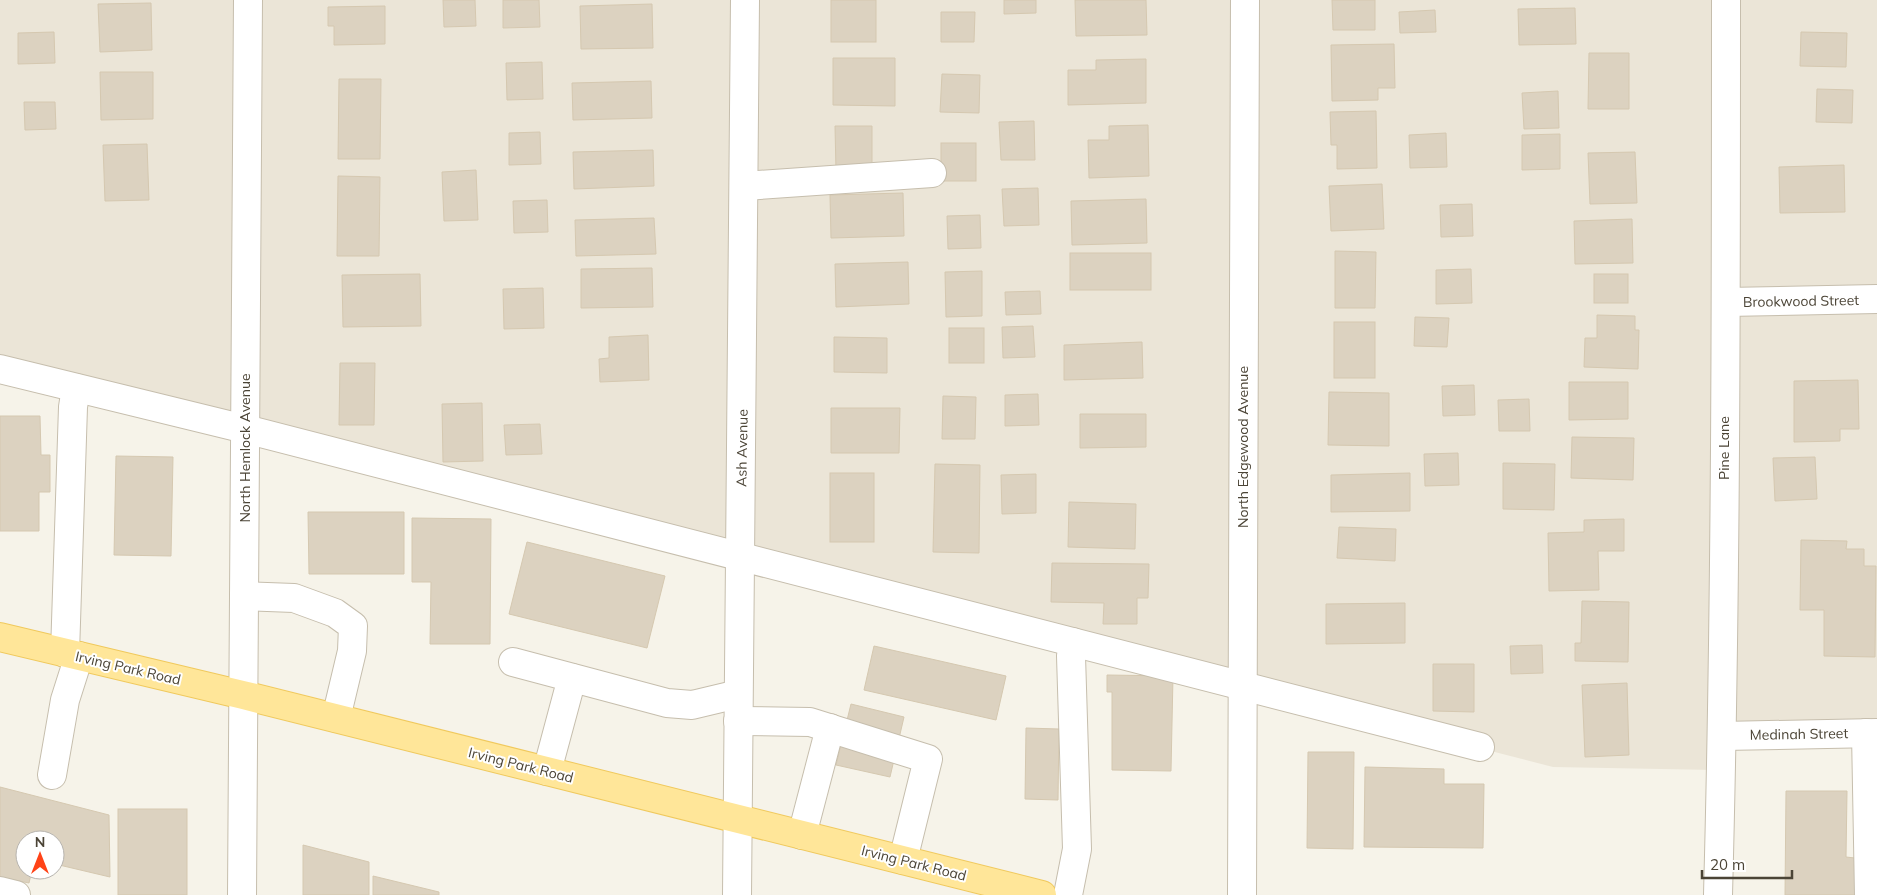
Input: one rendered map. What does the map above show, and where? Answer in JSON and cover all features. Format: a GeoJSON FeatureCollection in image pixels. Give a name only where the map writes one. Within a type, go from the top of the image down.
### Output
{"type":"FeatureCollection","features":[{"type":"Feature","properties":{"kind":"main road","name":"Irving Park Road"},"geometry":{"type":"LineString","coordinates":[[0,637],[336,718],[1029,893]]}},
{"type":"Feature","properties":{"kind":"street","name":"North Hemlock Avenue"},"geometry":{"type":"LineString","coordinates":[[242,895],[248,0]]}},
{"type":"Feature","properties":{"kind":"street","name":"Ash Avenue"},"geometry":{"type":"LineString","coordinates":[[737,895],[736,819],[741,555],[745,0]]}},
{"type":"Feature","properties":{"kind":"street","name":"North Edgewood Avenue"},"geometry":{"type":"LineString","coordinates":[[1242,895],[1245,0]]}},
{"type":"Feature","properties":{"kind":"street","name":"Pine Lane"},"geometry":{"type":"LineString","coordinates":[[1718,895],[1722,736],[1726,302],[1726,0]]}},
{"type":"Feature","properties":{"kind":"street"},"geometry":{"type":"LineString","coordinates":[[744,186],[932,172]]}},
{"type":"Feature","properties":{"kind":"street","name":"Brookwood Street"},"geometry":{"type":"LineString","coordinates":[[1726,302],[1877,299]]}},
{"type":"Feature","properties":{"kind":"street"},"geometry":{"type":"LineString","coordinates":[[0,369],[741,555],[1480,747]]}},
{"type":"Feature","properties":{"kind":"street"},"geometry":{"type":"LineString","coordinates":[[52,775],[72,654],[73,407],[76,388]]}},
{"type":"Feature","properties":{"kind":"street"},"geometry":{"type":"LineString","coordinates":[[244,596],[294,598],[335,613],[353,626],[352,651],[336,718]]}},
{"type":"Feature","properties":{"kind":"street"},"geometry":{"type":"LineString","coordinates":[[1068,895],[1077,849],[1071,656],[1073,642]]}},
{"type":"Feature","properties":{"kind":"street"},"geometry":{"type":"LineString","coordinates":[[513,662],[667,703],[738,708],[810,722],[928,759],[903,860]]}},
{"type":"Feature","properties":{"kind":"street"},"geometry":{"type":"LineString","coordinates":[[547,771],[572,678]]}},
{"type":"Feature","properties":{"kind":"street"},"geometry":{"type":"LineString","coordinates":[[802,835],[830,728]]}},
{"type":"Feature","properties":{"kind":"street"},"geometry":{"type":"LineString","coordinates":[[1869,895],[1867,795],[1871,733]]}},
{"type":"Feature","properties":{"kind":"street","name":"Medinah Street"},"geometry":{"type":"LineString","coordinates":[[1722,736],[1871,733]]}},
{"type":"Feature","properties":{"kind":"street"},"geometry":{"type":"LineString","coordinates":[[0,891],[16,895]]}},
{"type":"Feature","properties":{"kind":"shaded area"},"geometry":{"type":"Polygon","coordinates":[[[0,0],[1877,0],[1877,738],[1728,741],[1715,770],[1553,767],[0,369],[0,0]]]}},
{"type":"Feature","properties":{"kind":"building"},"geometry":{"type":"Polygon","coordinates":[[[443,0],[475,0],[476,26],[444,27],[443,0]]]}},
{"type":"Feature","properties":{"kind":"building"},"geometry":{"type":"Polygon","coordinates":[[[503,0],[539,0],[540,27],[503,28],[503,0]]]}},
{"type":"Feature","properties":{"kind":"building"},"geometry":{"type":"Polygon","coordinates":[[[831,0],[876,0],[876,42],[831,42],[831,0]]]}},
{"type":"Feature","properties":{"kind":"building"},"geometry":{"type":"Polygon","coordinates":[[[1004,0],[1036,0],[1036,13],[1004,14],[1004,0]]]}},
{"type":"Feature","properties":{"kind":"building"},"geometry":{"type":"Polygon","coordinates":[[[1075,0],[1146,0],[1147,35],[1076,36],[1075,0]]]}},
{"type":"Feature","properties":{"kind":"building"},"geometry":{"type":"Polygon","coordinates":[[[1332,0],[1375,0],[1375,30],[1333,30],[1332,0]]]}},
{"type":"Feature","properties":{"kind":"building"},"geometry":{"type":"Polygon","coordinates":[[[151,3],[152,50],[100,52],[98,4],[151,3]]]}},
{"type":"Feature","properties":{"kind":"building"},"geometry":{"type":"Polygon","coordinates":[[[652,4],[653,48],[581,49],[580,6],[652,4]]]}},
{"type":"Feature","properties":{"kind":"building"},"geometry":{"type":"Polygon","coordinates":[[[385,6],[385,44],[334,45],[334,26],[328,26],[328,7],[385,6]]]}},
{"type":"Feature","properties":{"kind":"building"},"geometry":{"type":"Polygon","coordinates":[[[1575,8],[1576,44],[1519,45],[1518,9],[1575,8]]]}},
{"type":"Feature","properties":{"kind":"building"},"geometry":{"type":"Polygon","coordinates":[[[1435,10],[1436,32],[1400,33],[1399,12],[1435,10]]]}},
{"type":"Feature","properties":{"kind":"building"},"geometry":{"type":"Polygon","coordinates":[[[941,12],[975,12],[974,42],[941,42],[941,12]]]}},
{"type":"Feature","properties":{"kind":"building"},"geometry":{"type":"Polygon","coordinates":[[[54,32],[55,63],[18,64],[18,33],[54,32]]]}},
{"type":"Feature","properties":{"kind":"building"},"geometry":{"type":"Polygon","coordinates":[[[1801,32],[1847,33],[1846,67],[1800,66],[1801,32]]]}},
{"type":"Feature","properties":{"kind":"building"},"geometry":{"type":"Polygon","coordinates":[[[1394,44],[1395,88],[1378,88],[1378,100],[1332,101],[1331,45],[1394,44]]]}},
{"type":"Feature","properties":{"kind":"building"},"geometry":{"type":"Polygon","coordinates":[[[1589,53],[1629,53],[1629,109],[1588,109],[1589,53]]]}},
{"type":"Feature","properties":{"kind":"building"},"geometry":{"type":"Polygon","coordinates":[[[833,58],[895,58],[895,106],[833,105],[833,58]]]}},
{"type":"Feature","properties":{"kind":"building"},"geometry":{"type":"Polygon","coordinates":[[[1146,59],[1146,103],[1068,105],[1068,70],[1096,70],[1096,60],[1146,59]]]}},
{"type":"Feature","properties":{"kind":"building"},"geometry":{"type":"Polygon","coordinates":[[[542,62],[543,99],[507,100],[506,63],[542,62]]]}},
{"type":"Feature","properties":{"kind":"building"},"geometry":{"type":"Polygon","coordinates":[[[100,72],[153,72],[153,119],[101,120],[100,72]]]}},
{"type":"Feature","properties":{"kind":"building"},"geometry":{"type":"Polygon","coordinates":[[[942,74],[980,75],[979,113],[940,112],[942,74]]]}},
{"type":"Feature","properties":{"kind":"building"},"geometry":{"type":"Polygon","coordinates":[[[339,79],[381,79],[380,159],[338,159],[339,79]]]}},
{"type":"Feature","properties":{"kind":"building"},"geometry":{"type":"Polygon","coordinates":[[[651,81],[652,118],[573,120],[572,83],[651,81]]]}},
{"type":"Feature","properties":{"kind":"building"},"geometry":{"type":"Polygon","coordinates":[[[1817,89],[1853,90],[1852,123],[1816,122],[1817,89]]]}},
{"type":"Feature","properties":{"kind":"building"},"geometry":{"type":"Polygon","coordinates":[[[1558,91],[1559,128],[1524,129],[1522,93],[1558,91]]]}},
{"type":"Feature","properties":{"kind":"building"},"geometry":{"type":"Polygon","coordinates":[[[24,102],[55,102],[56,129],[25,130],[24,102]]]}},
{"type":"Feature","properties":{"kind":"building"},"geometry":{"type":"Polygon","coordinates":[[[1376,111],[1377,168],[1337,169],[1337,145],[1331,145],[1330,112],[1376,111]]]}},
{"type":"Feature","properties":{"kind":"building"},"geometry":{"type":"Polygon","coordinates":[[[1034,121],[1035,160],[1001,160],[999,122],[1034,121]]]}},
{"type":"Feature","properties":{"kind":"building"},"geometry":{"type":"Polygon","coordinates":[[[1148,125],[1149,176],[1089,178],[1088,140],[1109,140],[1109,126],[1148,125]]]}},
{"type":"Feature","properties":{"kind":"building"},"geometry":{"type":"Polygon","coordinates":[[[835,126],[872,126],[872,171],[836,171],[835,126]]]}},
{"type":"Feature","properties":{"kind":"building"},"geometry":{"type":"Polygon","coordinates":[[[540,132],[541,164],[509,165],[509,133],[540,132]]]}},
{"type":"Feature","properties":{"kind":"building"},"geometry":{"type":"Polygon","coordinates":[[[1446,133],[1447,167],[1410,168],[1409,135],[1446,133]]]}},
{"type":"Feature","properties":{"kind":"building"},"geometry":{"type":"Polygon","coordinates":[[[1560,134],[1560,169],[1522,170],[1522,135],[1560,134]]]}},
{"type":"Feature","properties":{"kind":"building"},"geometry":{"type":"Polygon","coordinates":[[[941,143],[976,143],[976,181],[941,181],[941,143]]]}},
{"type":"Feature","properties":{"kind":"building"},"geometry":{"type":"Polygon","coordinates":[[[147,144],[149,200],[105,201],[103,145],[147,144]]]}},
{"type":"Feature","properties":{"kind":"building"},"geometry":{"type":"Polygon","coordinates":[[[653,150],[654,186],[574,189],[573,152],[653,150]]]}},
{"type":"Feature","properties":{"kind":"building"},"geometry":{"type":"Polygon","coordinates":[[[1635,152],[1637,203],[1590,204],[1588,153],[1635,152]]]}},
{"type":"Feature","properties":{"kind":"building"},"geometry":{"type":"Polygon","coordinates":[[[1844,165],[1845,212],[1780,213],[1779,167],[1844,165]]]}},
{"type":"Feature","properties":{"kind":"building"},"geometry":{"type":"Polygon","coordinates":[[[476,170],[478,220],[444,221],[442,172],[476,170]]]}},
{"type":"Feature","properties":{"kind":"building"},"geometry":{"type":"Polygon","coordinates":[[[338,176],[380,177],[379,256],[337,256],[338,176]]]}},
{"type":"Feature","properties":{"kind":"building"},"geometry":{"type":"Polygon","coordinates":[[[1382,184],[1384,229],[1331,231],[1329,186],[1382,184]]]}},
{"type":"Feature","properties":{"kind":"building"},"geometry":{"type":"Polygon","coordinates":[[[1038,188],[1039,225],[1004,226],[1002,189],[1038,188]]]}},
{"type":"Feature","properties":{"kind":"building"},"geometry":{"type":"Polygon","coordinates":[[[903,193],[904,236],[831,238],[830,195],[903,193]]]}},
{"type":"Feature","properties":{"kind":"building"},"geometry":{"type":"Polygon","coordinates":[[[1146,199],[1147,243],[1072,245],[1071,201],[1146,199]]]}},
{"type":"Feature","properties":{"kind":"building"},"geometry":{"type":"Polygon","coordinates":[[[547,200],[548,232],[514,233],[513,201],[547,200]]]}},
{"type":"Feature","properties":{"kind":"building"},"geometry":{"type":"Polygon","coordinates":[[[1472,204],[1473,236],[1441,237],[1440,205],[1472,204]]]}},
{"type":"Feature","properties":{"kind":"building"},"geometry":{"type":"Polygon","coordinates":[[[980,215],[981,248],[948,249],[947,216],[980,215]]]}},
{"type":"Feature","properties":{"kind":"building"},"geometry":{"type":"Polygon","coordinates":[[[654,218],[656,254],[576,256],[575,220],[654,218]]]}},
{"type":"Feature","properties":{"kind":"building"},"geometry":{"type":"Polygon","coordinates":[[[1632,219],[1633,263],[1575,264],[1574,221],[1632,219]]]}},
{"type":"Feature","properties":{"kind":"building"},"geometry":{"type":"Polygon","coordinates":[[[1335,251],[1376,252],[1375,308],[1335,308],[1335,251]]]}},
{"type":"Feature","properties":{"kind":"building"},"geometry":{"type":"Polygon","coordinates":[[[1070,253],[1151,253],[1151,290],[1070,290],[1070,253]]]}},
{"type":"Feature","properties":{"kind":"building"},"geometry":{"type":"Polygon","coordinates":[[[908,262],[909,304],[836,307],[835,264],[908,262]]]}},
{"type":"Feature","properties":{"kind":"building"},"geometry":{"type":"Polygon","coordinates":[[[652,268],[653,307],[581,308],[581,269],[652,268]]]}},
{"type":"Feature","properties":{"kind":"building"},"geometry":{"type":"Polygon","coordinates":[[[1471,269],[1472,303],[1436,304],[1436,270],[1471,269]]]}},
{"type":"Feature","properties":{"kind":"building"},"geometry":{"type":"Polygon","coordinates":[[[982,271],[982,316],[946,317],[945,272],[982,271]]]}},
{"type":"Feature","properties":{"kind":"building"},"geometry":{"type":"Polygon","coordinates":[[[420,274],[421,326],[343,327],[342,275],[420,274]]]}},
{"type":"Feature","properties":{"kind":"building"},"geometry":{"type":"Polygon","coordinates":[[[1594,274],[1628,274],[1628,303],[1594,303],[1594,274]]]}},
{"type":"Feature","properties":{"kind":"building"},"geometry":{"type":"Polygon","coordinates":[[[543,288],[544,328],[504,329],[503,289],[543,288]]]}},
{"type":"Feature","properties":{"kind":"building"},"geometry":{"type":"Polygon","coordinates":[[[1040,291],[1041,314],[1006,315],[1005,292],[1040,291]]]}},
{"type":"Feature","properties":{"kind":"building"},"geometry":{"type":"Polygon","coordinates":[[[1597,315],[1635,316],[1635,330],[1639,330],[1638,369],[1584,367],[1585,338],[1597,338],[1597,315]]]}},
{"type":"Feature","properties":{"kind":"building"},"geometry":{"type":"Polygon","coordinates":[[[1415,317],[1449,318],[1447,347],[1414,346],[1415,317]]]}},
{"type":"Feature","properties":{"kind":"building"},"geometry":{"type":"Polygon","coordinates":[[[1334,322],[1375,322],[1375,378],[1334,378],[1334,322]]]}},
{"type":"Feature","properties":{"kind":"building"},"geometry":{"type":"Polygon","coordinates":[[[1033,326],[1035,357],[1003,358],[1002,327],[1033,326]]]}},
{"type":"Feature","properties":{"kind":"building"},"geometry":{"type":"Polygon","coordinates":[[[949,328],[984,328],[984,363],[949,363],[949,328]]]}},
{"type":"Feature","properties":{"kind":"building"},"geometry":{"type":"Polygon","coordinates":[[[648,335],[649,380],[600,382],[599,359],[609,358],[609,337],[648,335]]]}},
{"type":"Feature","properties":{"kind":"building"},"geometry":{"type":"Polygon","coordinates":[[[834,337],[887,338],[887,373],[834,372],[834,337]]]}},
{"type":"Feature","properties":{"kind":"building"},"geometry":{"type":"Polygon","coordinates":[[[1142,342],[1143,378],[1064,380],[1064,345],[1142,342]]]}},
{"type":"Feature","properties":{"kind":"building"},"geometry":{"type":"Polygon","coordinates":[[[340,363],[375,363],[374,425],[339,425],[340,363]]]}},
{"type":"Feature","properties":{"kind":"building"},"geometry":{"type":"Polygon","coordinates":[[[1858,380],[1859,429],[1840,429],[1840,441],[1794,442],[1794,381],[1858,380]]]}},
{"type":"Feature","properties":{"kind":"building"},"geometry":{"type":"Polygon","coordinates":[[[1569,382],[1628,382],[1628,419],[1569,420],[1569,382]]]}},
{"type":"Feature","properties":{"kind":"building"},"geometry":{"type":"Polygon","coordinates":[[[1474,385],[1475,415],[1443,416],[1442,386],[1474,385]]]}},
{"type":"Feature","properties":{"kind":"building"},"geometry":{"type":"Polygon","coordinates":[[[1329,392],[1389,393],[1389,446],[1328,445],[1329,392]]]}},
{"type":"Feature","properties":{"kind":"building"},"geometry":{"type":"Polygon","coordinates":[[[1038,394],[1039,425],[1005,426],[1005,395],[1038,394]]]}},
{"type":"Feature","properties":{"kind":"building"},"geometry":{"type":"Polygon","coordinates":[[[943,396],[976,397],[975,439],[942,439],[943,396]]]}},
{"type":"Feature","properties":{"kind":"building"},"geometry":{"type":"Polygon","coordinates":[[[1529,399],[1530,431],[1499,431],[1498,400],[1529,399]]]}},
{"type":"Feature","properties":{"kind":"building"},"geometry":{"type":"Polygon","coordinates":[[[482,403],[483,461],[443,462],[442,404],[482,403]]]}},
{"type":"Feature","properties":{"kind":"building"},"geometry":{"type":"Polygon","coordinates":[[[831,408],[900,408],[899,453],[831,453],[831,408]]]}},
{"type":"Feature","properties":{"kind":"building"},"geometry":{"type":"Polygon","coordinates":[[[1080,414],[1146,414],[1146,447],[1080,448],[1080,414]]]}},
{"type":"Feature","properties":{"kind":"building"},"geometry":{"type":"Polygon","coordinates":[[[0,416],[40,416],[41,455],[50,455],[50,492],[39,492],[39,531],[0,531],[0,416]]]}},
{"type":"Feature","properties":{"kind":"building"},"geometry":{"type":"Polygon","coordinates":[[[540,424],[542,454],[506,455],[504,425],[540,424]]]}},
{"type":"Feature","properties":{"kind":"building"},"geometry":{"type":"Polygon","coordinates":[[[1572,437],[1634,438],[1633,480],[1571,478],[1572,437]]]}},
{"type":"Feature","properties":{"kind":"building"},"geometry":{"type":"Polygon","coordinates":[[[1458,453],[1459,485],[1425,486],[1424,454],[1458,453]]]}},
{"type":"Feature","properties":{"kind":"building"},"geometry":{"type":"Polygon","coordinates":[[[116,456],[173,457],[171,556],[114,555],[116,456]]]}},
{"type":"Feature","properties":{"kind":"building"},"geometry":{"type":"Polygon","coordinates":[[[1815,457],[1817,499],[1775,501],[1773,458],[1815,457]]]}},
{"type":"Feature","properties":{"kind":"building"},"geometry":{"type":"Polygon","coordinates":[[[1503,463],[1555,464],[1554,510],[1503,509],[1503,463]]]}},
{"type":"Feature","properties":{"kind":"building"},"geometry":{"type":"Polygon","coordinates":[[[935,464],[980,465],[979,553],[933,552],[935,464]]]}},
{"type":"Feature","properties":{"kind":"building"},"geometry":{"type":"Polygon","coordinates":[[[830,473],[874,473],[874,542],[830,542],[830,473]]]}},
{"type":"Feature","properties":{"kind":"building"},"geometry":{"type":"Polygon","coordinates":[[[1410,473],[1410,511],[1331,512],[1331,475],[1410,473]]]}},
{"type":"Feature","properties":{"kind":"building"},"geometry":{"type":"Polygon","coordinates":[[[1036,474],[1036,513],[1002,514],[1001,475],[1036,474]]]}},
{"type":"Feature","properties":{"kind":"building"},"geometry":{"type":"Polygon","coordinates":[[[1069,502],[1136,504],[1135,549],[1068,547],[1069,502]]]}},
{"type":"Feature","properties":{"kind":"building"},"geometry":{"type":"Polygon","coordinates":[[[308,512],[404,512],[404,574],[309,574],[308,512]]]}},
{"type":"Feature","properties":{"kind":"building"},"geometry":{"type":"Polygon","coordinates":[[[412,518],[491,519],[490,644],[430,644],[431,582],[412,582],[412,518]]]}},
{"type":"Feature","properties":{"kind":"building"},"geometry":{"type":"Polygon","coordinates":[[[1624,519],[1624,551],[1598,551],[1599,590],[1549,591],[1548,533],[1584,532],[1584,520],[1624,519]]]}},
{"type":"Feature","properties":{"kind":"building"},"geometry":{"type":"Polygon","coordinates":[[[1339,527],[1396,529],[1395,561],[1337,558],[1339,527]]]}},
{"type":"Feature","properties":{"kind":"building"},"geometry":{"type":"Polygon","coordinates":[[[1801,540],[1847,541],[1846,549],[1864,549],[1864,566],[1876,566],[1875,657],[1824,656],[1824,610],[1800,610],[1801,540]]]}},
{"type":"Feature","properties":{"kind":"building"},"geometry":{"type":"Polygon","coordinates":[[[527,542],[665,576],[647,648],[509,614],[527,542]]]}},
{"type":"Feature","properties":{"kind":"building"},"geometry":{"type":"Polygon","coordinates":[[[1052,563],[1149,564],[1148,598],[1137,598],[1137,624],[1103,624],[1104,603],[1051,602],[1052,563]]]}},
{"type":"Feature","properties":{"kind":"building"},"geometry":{"type":"Polygon","coordinates":[[[1582,601],[1629,602],[1628,662],[1575,661],[1575,643],[1581,643],[1582,601]]]}},
{"type":"Feature","properties":{"kind":"building"},"geometry":{"type":"Polygon","coordinates":[[[1405,603],[1405,643],[1326,644],[1326,604],[1405,603]]]}},
{"type":"Feature","properties":{"kind":"building"},"geometry":{"type":"Polygon","coordinates":[[[1542,645],[1543,673],[1511,674],[1510,646],[1542,645]]]}},
{"type":"Feature","properties":{"kind":"building"},"geometry":{"type":"Polygon","coordinates":[[[874,646],[1006,676],[996,720],[864,690],[874,646]]]}},
{"type":"Feature","properties":{"kind":"building"},"geometry":{"type":"Polygon","coordinates":[[[1433,664],[1474,664],[1474,712],[1433,711],[1433,664]]]}},
{"type":"Feature","properties":{"kind":"building"},"geometry":{"type":"Polygon","coordinates":[[[1107,675],[1173,676],[1171,771],[1112,770],[1112,692],[1107,692],[1107,675]]]}},
{"type":"Feature","properties":{"kind":"building"},"geometry":{"type":"Polygon","coordinates":[[[1627,683],[1629,755],[1585,757],[1582,685],[1627,683]]]}},
{"type":"Feature","properties":{"kind":"building"},"geometry":{"type":"Polygon","coordinates":[[[851,704],[904,717],[890,777],[836,765],[851,704]]]}},
{"type":"Feature","properties":{"kind":"building"},"geometry":{"type":"Polygon","coordinates":[[[1026,728],[1059,729],[1058,800],[1025,799],[1026,728]]]}},
{"type":"Feature","properties":{"kind":"building"},"geometry":{"type":"Polygon","coordinates":[[[1308,752],[1354,752],[1353,849],[1307,848],[1308,752]]]}},
{"type":"Feature","properties":{"kind":"building"},"geometry":{"type":"Polygon","coordinates":[[[1365,767],[1444,769],[1444,784],[1484,784],[1483,848],[1364,847],[1365,767]]]}},
{"type":"Feature","properties":{"kind":"building"},"geometry":{"type":"Polygon","coordinates":[[[0,787],[109,815],[110,877],[65,866],[65,830],[15,830],[15,880],[30,880],[29,883],[0,877],[0,787]]]}},
{"type":"Feature","properties":{"kind":"building"},"geometry":{"type":"Polygon","coordinates":[[[1786,791],[1847,791],[1846,857],[1855,858],[1855,895],[1785,895],[1786,791]]]}},
{"type":"Feature","properties":{"kind":"building"},"geometry":{"type":"Polygon","coordinates":[[[118,809],[187,809],[187,895],[118,895],[118,809]]]}},
{"type":"Feature","properties":{"kind":"building"},"geometry":{"type":"Polygon","coordinates":[[[303,845],[369,862],[369,895],[303,895],[303,845]]]}},
{"type":"Feature","properties":{"kind":"building"},"geometry":{"type":"Polygon","coordinates":[[[373,876],[439,892],[439,895],[373,895],[373,876]]]}}]}
